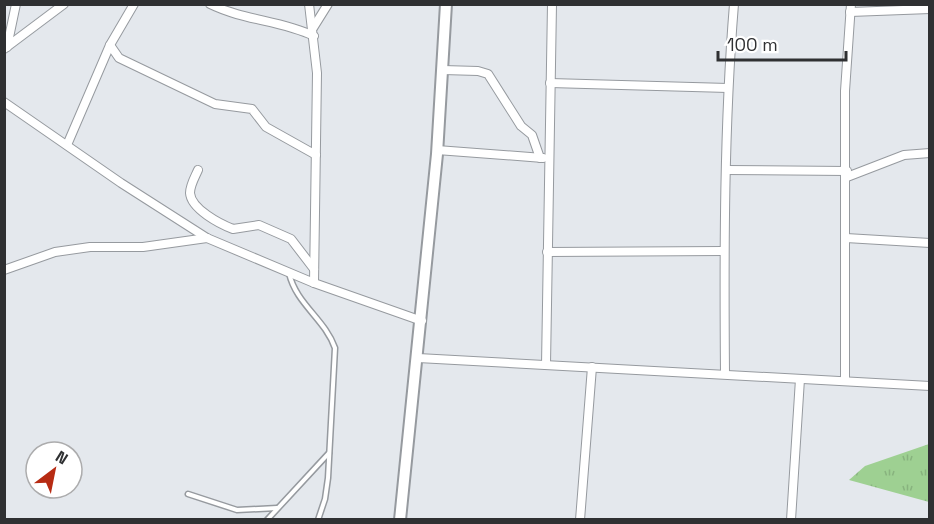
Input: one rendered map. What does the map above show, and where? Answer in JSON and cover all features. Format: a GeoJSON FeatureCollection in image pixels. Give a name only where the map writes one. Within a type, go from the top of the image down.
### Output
{"type":"FeatureCollection","features":[{"type":"Feature","properties":{"kind":"street"},"geometry":{"type":"LineString","coordinates":[[6,48],[16,4]]}},
{"type":"Feature","properties":{"kind":"street"},"geometry":{"type":"LineString","coordinates":[[6,48],[64,4]]}},
{"type":"Feature","properties":{"kind":"street"},"geometry":{"type":"LineString","coordinates":[[68,145],[110,45],[134,4]]}},
{"type":"Feature","properties":{"kind":"street"},"geometry":{"type":"LineString","coordinates":[[210,4],[245,18],[314,32]]}},
{"type":"Feature","properties":{"kind":"street"},"geometry":{"type":"LineString","coordinates":[[309,4],[314,32],[316,155],[314,283]]}},
{"type":"Feature","properties":{"kind":"street"},"geometry":{"type":"LineString","coordinates":[[314,32],[328,4]]}},
{"type":"Feature","properties":{"kind":"street"},"geometry":{"type":"LineString","coordinates":[[400,519],[422,321],[437,150],[446,4]]}},
{"type":"Feature","properties":{"kind":"street"},"geometry":{"type":"LineString","coordinates":[[546,365],[552,4]]}},
{"type":"Feature","properties":{"kind":"street"},"geometry":{"type":"LineString","coordinates":[[725,374],[724,251],[728,88],[734,4]]}},
{"type":"Feature","properties":{"kind":"street"},"geometry":{"type":"LineString","coordinates":[[845,381],[847,174],[845,91],[850,8],[930,9]]}},
{"type":"Feature","properties":{"kind":"street"},"geometry":{"type":"LineString","coordinates":[[110,45],[119,58],[215,104],[252,109],[266,127],[316,155]]}},
{"type":"Feature","properties":{"kind":"street"},"geometry":{"type":"LineString","coordinates":[[443,69],[478,71],[488,74],[520,126],[532,135],[540,158]]}},
{"type":"Feature","properties":{"kind":"street"},"geometry":{"type":"LineString","coordinates":[[550,83],[728,88]]}},
{"type":"Feature","properties":{"kind":"street"},"geometry":{"type":"LineString","coordinates":[[4,102],[121,183],[207,238],[314,283],[422,321]]}},
{"type":"Feature","properties":{"kind":"street"},"geometry":{"type":"LineString","coordinates":[[437,150],[549,159]]}},
{"type":"Feature","properties":{"kind":"street"},"geometry":{"type":"LineString","coordinates":[[726,170],[847,174],[904,155],[930,153]]}},
{"type":"Feature","properties":{"kind":"street"},"geometry":{"type":"LineString","coordinates":[[198,170],[190,191],[192,199],[199,208],[233,229],[259,225],[291,239],[314,269]]}},
{"type":"Feature","properties":{"kind":"street"},"geometry":{"type":"LineString","coordinates":[[4,270],[55,252],[90,247],[143,248],[207,238]]}},
{"type":"Feature","properties":{"kind":"street"},"geometry":{"type":"LineString","coordinates":[[846,238],[930,243]]}},
{"type":"Feature","properties":{"kind":"street"},"geometry":{"type":"LineString","coordinates":[[547,252],[724,251]]}},
{"type":"Feature","properties":{"kind":"street"},"geometry":{"type":"LineString","coordinates":[[418,358],[930,386]]}},
{"type":"Feature","properties":{"kind":"street"},"geometry":{"type":"LineString","coordinates":[[580,519],[592,367]]}},
{"type":"Feature","properties":{"kind":"street"},"geometry":{"type":"LineString","coordinates":[[791,519],[800,379]]}},
{"type":"Feature","properties":{"kind":"lane"},"geometry":{"type":"LineString","coordinates":[[289,273],[295,291],[330,334],[335,348],[330,453],[325,499],[318,519]]}},
{"type":"Feature","properties":{"kind":"lane"},"geometry":{"type":"LineString","coordinates":[[267,519],[330,453]]}},
{"type":"Feature","properties":{"kind":"lane"},"geometry":{"type":"LineString","coordinates":[[188,494],[237,510],[277,508]]}},
{"type":"Feature","properties":{"kind":"green space"},"geometry":{"type":"Polygon","coordinates":[[[929,444],[929,502],[849,480],[865,466],[929,444]]]}}]}
